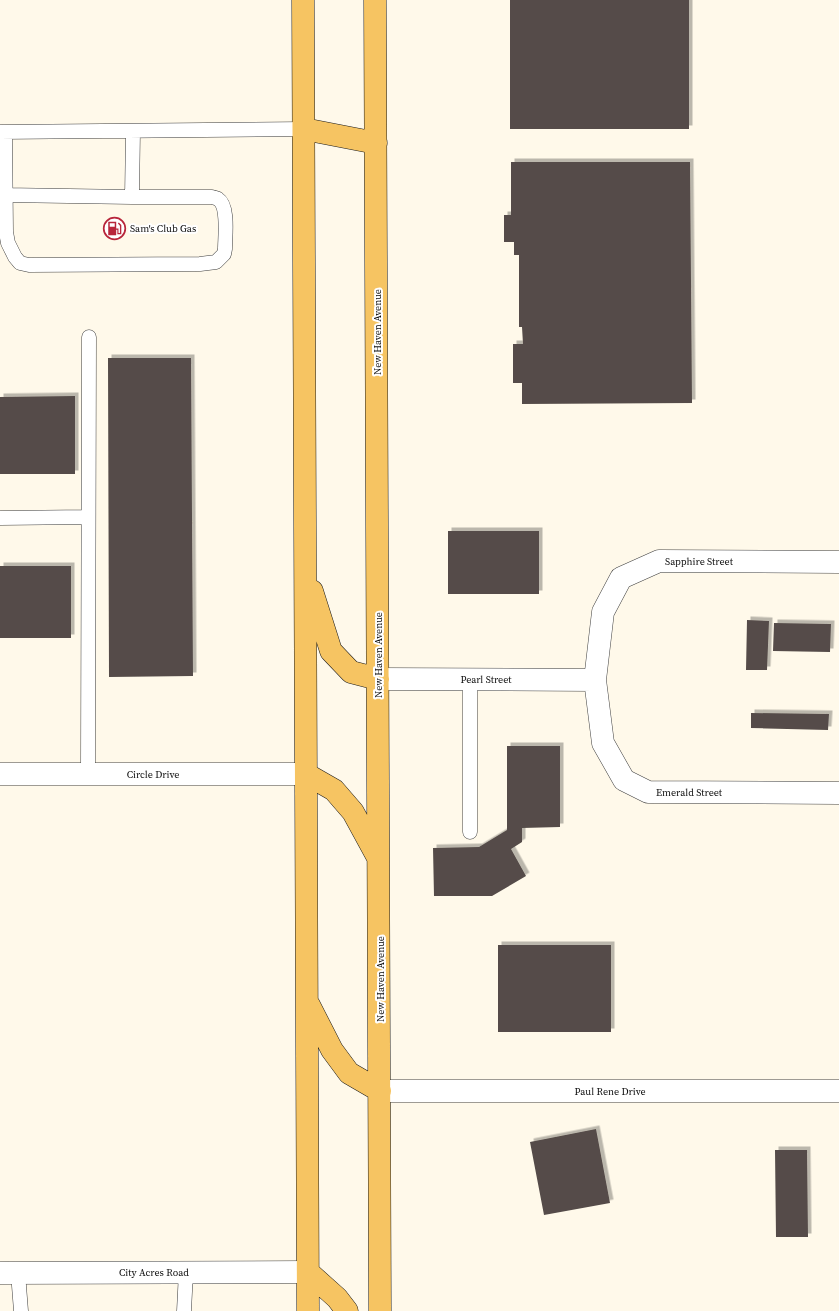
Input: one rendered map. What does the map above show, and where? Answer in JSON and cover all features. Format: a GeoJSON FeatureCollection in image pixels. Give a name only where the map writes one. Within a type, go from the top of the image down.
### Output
{"type":"FeatureCollection","features":[{"type":"Feature","properties":{"kind":"main road"},"geometry":{"type":"LineString","coordinates":[[303,0],[308,1311]]}},
{"type":"Feature","properties":{"kind":"main road","name":"New Haven Avenue"},"geometry":{"type":"LineString","coordinates":[[375,0],[380,1311]]}},
{"type":"Feature","properties":{"kind":"main road"},"geometry":{"type":"LineString","coordinates":[[304,129],[376,143]]}},
{"type":"Feature","properties":{"kind":"main road"},"geometry":{"type":"LineString","coordinates":[[306,569],[331,651],[351,672],[378,679]]}},
{"type":"Feature","properties":{"kind":"main road"},"geometry":{"type":"LineString","coordinates":[[306,774],[334,790],[353,812],[379,858]]}},
{"type":"Feature","properties":{"kind":"main road"},"geometry":{"type":"LineString","coordinates":[[307,1002],[332,1050],[349,1073],[380,1091]]}},
{"type":"Feature","properties":{"kind":"main road"},"geometry":{"type":"LineString","coordinates":[[308,1272],[337,1298],[347,1311]]}},
{"type":"Feature","properties":{"kind":"street","name":"Sapphire Street"},"geometry":{"type":"LineString","coordinates":[[595,680],[603,612],[621,578],[659,561],[839,562]]}},
{"type":"Feature","properties":{"kind":"street","name":"Pearl Street"},"geometry":{"type":"LineString","coordinates":[[378,679],[595,680]]}},
{"type":"Feature","properties":{"kind":"street","name":"Emerald Street"},"geometry":{"type":"LineString","coordinates":[[595,680],[603,744],[624,780],[648,792],[839,793]]}},
{"type":"Feature","properties":{"kind":"street","name":"Circle Drive"},"geometry":{"type":"LineString","coordinates":[[0,774],[306,774]]}},
{"type":"Feature","properties":{"kind":"street","name":"Paul Rene Drive"},"geometry":{"type":"LineString","coordinates":[[380,1091],[839,1091]]}},
{"type":"Feature","properties":{"kind":"street","name":"City Acres Road"},"geometry":{"type":"LineString","coordinates":[[9,1273],[308,1272]]}},
{"type":"Feature","properties":{"kind":"lane"},"geometry":{"type":"LineString","coordinates":[[5,195],[212,197],[219,199],[225,215],[225,249],[224,254],[216,262],[200,264],[20,263],[15,257],[8,243],[6,232],[3,132],[304,129]]}},
{"type":"Feature","properties":{"kind":"lane"},"geometry":{"type":"LineString","coordinates":[[132,197],[133,131]]}},
{"type":"Feature","properties":{"kind":"lane"},"geometry":{"type":"LineString","coordinates":[[88,774],[89,337]]}},
{"type":"Feature","properties":{"kind":"lane"},"geometry":{"type":"LineString","coordinates":[[0,518],[88,517]]}},
{"type":"Feature","properties":{"kind":"lane"},"geometry":{"type":"LineString","coordinates":[[470,679],[470,832]]}},
{"type":"Feature","properties":{"kind":"lane"},"geometry":{"type":"LineString","coordinates":[[184,1311],[186,1272]]}},
{"type":"Feature","properties":{"kind":"lane"},"geometry":{"type":"LineString","coordinates":[[9,1273],[21,1311]]}},
{"type":"Feature","properties":{"kind":"building"},"geometry":{"type":"Polygon","coordinates":[[[510,0],[689,0],[689,129],[510,129],[510,0]]]}},
{"type":"Feature","properties":{"kind":"building"},"geometry":{"type":"Polygon","coordinates":[[[511,162],[690,162],[692,403],[522,404],[522,383],[513,383],[513,344],[523,344],[522,327],[519,327],[519,255],[514,255],[514,242],[504,242],[504,215],[511,215],[511,162]]]}},
{"type":"Feature","properties":{"kind":"building"},"geometry":{"type":"Polygon","coordinates":[[[108,358],[191,358],[193,676],[109,677],[108,358]]]}},
{"type":"Feature","properties":{"kind":"building"},"geometry":{"type":"Polygon","coordinates":[[[75,396],[75,474],[0,474],[0,397],[75,396]]]}},
{"type":"Feature","properties":{"kind":"building"},"geometry":{"type":"Polygon","coordinates":[[[448,531],[539,531],[539,594],[448,594],[448,531]]]}},
{"type":"Feature","properties":{"kind":"building"},"geometry":{"type":"Polygon","coordinates":[[[0,566],[71,566],[71,638],[0,638],[0,566]]]}},
{"type":"Feature","properties":{"kind":"building"},"geometry":{"type":"Polygon","coordinates":[[[747,620],[769,621],[767,670],[746,670],[747,620]]]}},
{"type":"Feature","properties":{"kind":"building"},"geometry":{"type":"Polygon","coordinates":[[[774,623],[831,624],[830,652],[773,651],[774,623]]]}},
{"type":"Feature","properties":{"kind":"building"},"geometry":{"type":"Polygon","coordinates":[[[751,713],[829,714],[828,730],[751,728],[751,713]]]}},
{"type":"Feature","properties":{"kind":"building"},"geometry":{"type":"Polygon","coordinates":[[[507,746],[560,746],[560,827],[522,828],[522,842],[511,849],[526,876],[492,896],[434,896],[433,848],[479,847],[507,830],[507,746]]]}},
{"type":"Feature","properties":{"kind":"building"},"geometry":{"type":"Polygon","coordinates":[[[498,945],[611,945],[611,1032],[498,1032],[498,945]]]}},
{"type":"Feature","properties":{"kind":"building"},"geometry":{"type":"Polygon","coordinates":[[[596,1129],[610,1203],[544,1215],[530,1142],[596,1129]]]}},
{"type":"Feature","properties":{"kind":"building"},"geometry":{"type":"Polygon","coordinates":[[[775,1150],[807,1150],[808,1237],[776,1237],[775,1150]]]}},
{"type":"Feature","properties":{"kind":"place","name":"Sam's Club Gas"},"geometry":{"type":"Point","coordinates":[115,228]}}]}
